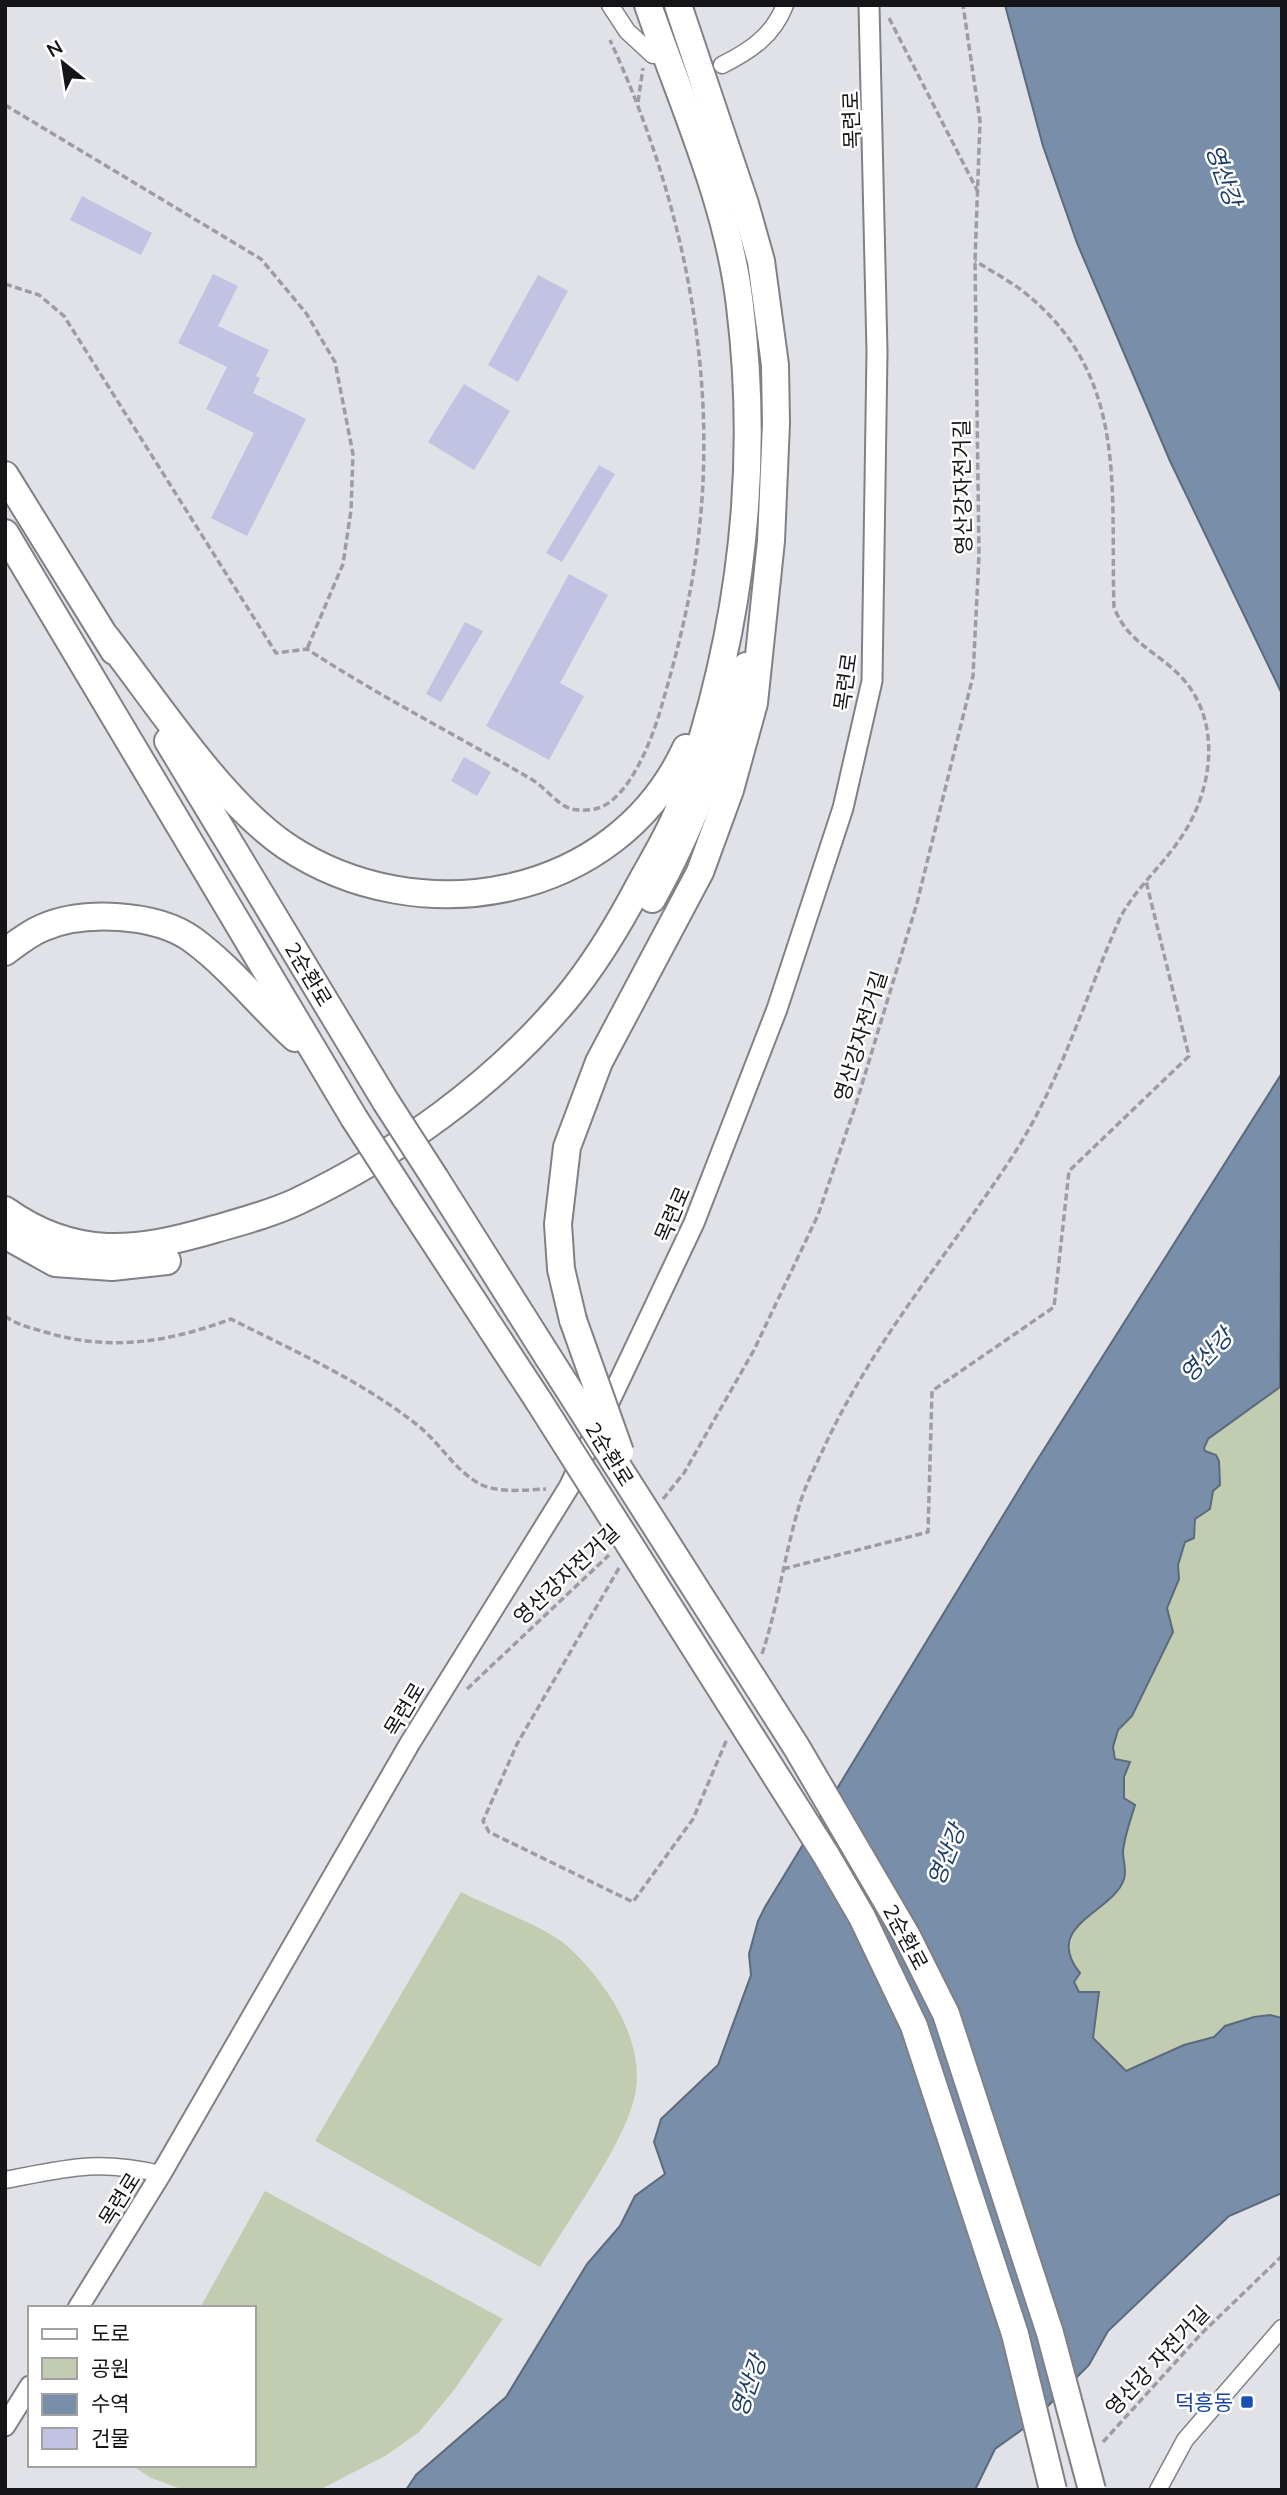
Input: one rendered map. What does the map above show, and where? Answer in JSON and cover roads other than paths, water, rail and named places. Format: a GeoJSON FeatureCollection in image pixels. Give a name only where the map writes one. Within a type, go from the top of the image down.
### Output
{"type":"FeatureCollection","features":[{"type":"Feature","properties":{"kind":"highway"},"geometry":{"type":"LineString","coordinates":[[5,1210],[29,1227],[67,1243],[107,1248],[154,1246],[274,1212],[346,1178],[449,1110],[494,1073],[566,1000],[602,950],[678,812],[723,666],[744,541],[750,430],[740,304],[719,204],[649,5]]}},
{"type":"Feature","properties":{"kind":"highway"},"geometry":{"type":"LineString","coordinates":[[633,1490],[573,1321],[561,1269],[558,1224],[567,1147],[599,1062],[700,872],[730,790],[754,704],[760,624],[771,541],[776,423],[775,365],[761,261],[745,204],[678,5]]}},
{"type":"Feature","properties":{"kind":"highway","name":"2순환로"},"geometry":{"type":"LineString","coordinates":[[5,475],[106,637],[386,1102],[797,1748],[907,1936],[946,2014],[1050,2333],[1092,2490]]}},
{"type":"Feature","properties":{"kind":"highway","name":"2순환로"},"geometry":{"type":"LineString","coordinates":[[5,533],[354,1118],[538,1400],[826,1855],[862,1917],[914,2026],[1015,2334],[1053,2490]]}},
{"type":"Feature","properties":{"kind":"highway"},"geometry":{"type":"LineString","coordinates":[[5,1235],[55,1263],[111,1267],[158,1263],[212,1249],[267,1232],[365,1185],[490,1099],[526,1066],[576,1012],[632,934],[663,879],[712,771],[760,624]]}},
{"type":"Feature","properties":{"kind":"highway"},"geometry":{"type":"LineString","coordinates":[[106,637],[228,794],[285,845],[329,870],[365,885],[394,891],[444,895],[490,893],[531,881],[570,868],[609,841],[638,817],[675,772],[723,666]]}},
{"type":"Feature","properties":{"kind":"highway"},"geometry":{"type":"LineString","coordinates":[[5,952],[43,928],[82,918],[117,917],[152,922],[191,938],[229,971],[256,1001],[318,1059]]}},
{"type":"Feature","properties":{"kind":"street"},"geometry":{"type":"LineString","coordinates":[[610,5],[627,31],[653,55]]}},
{"type":"Feature","properties":{"kind":"street"},"geometry":{"type":"LineString","coordinates":[[722,65],[762,40],[778,23],[785,5]]}},
{"type":"Feature","properties":{"kind":"street","name":"목련로"},"geometry":{"type":"LineString","coordinates":[[79,2306],[161,2174],[410,1743],[569,1487],[694,1223],[777,1009],[843,808],[872,681],[877,352],[869,5]]}},
{"type":"Feature","properties":{"kind":"street"},"geometry":{"type":"LineString","coordinates":[[5,2180],[83,2164],[130,2167],[161,2174]]}},
{"type":"Feature","properties":{"kind":"street"},"geometry":{"type":"LineString","coordinates":[[1158,2490],[1185,2440],[1282,2328]]}},
{"type":"Feature","properties":{"kind":"street"},"geometry":{"type":"LineString","coordinates":[[5,2426],[28,2389]]}},
{"type":"Feature","properties":{"kind":"water","name":"영산강"},"geometry":{"type":"Polygon","coordinates":[[[1005,5],[1282,5],[1282,694],[1170,461],[1077,243],[1043,146],[1005,5]]]}},
{"type":"Feature","properties":{"kind":"water","name":"영산강"},"geometry":{"type":"Polygon","coordinates":[[[1282,1073],[1280,1387],[1208,1439],[1204,1448],[1216,1455],[1219,1461],[1220,1485],[1213,1491],[1210,1509],[1195,1519],[1194,1538],[1185,1542],[1178,1565],[1179,1579],[1167,1608],[1173,1632],[1132,1716],[1118,1730],[1113,1747],[1115,1759],[1130,1762],[1124,1777],[1124,1798],[1135,1805],[1124,1846],[1124,1879],[1118,1891],[1074,1931],[1069,1943],[1070,1957],[1080,1973],[1074,1982],[1079,1992],[1099,1992],[1093,2038],[1126,2071],[1184,2045],[1214,2037],[1225,2026],[1254,2017],[1270,2015],[1282,2018],[1282,2193],[1229,2216],[1108,2331],[1089,2365],[1030,2424],[995,2449],[975,2490],[406,2490],[416,2475],[506,2397],[587,2264],[620,2226],[635,2196],[665,2174],[654,2142],[661,2119],[718,2065],[751,1975],[749,1954],[758,1921],[765,1907],[1029,1473],[1282,1073]]]}},
{"type":"Feature","properties":{"kind":"place","name":"덕흥동"},"geometry":{"type":"Point","coordinates":[1247,2402]}}]}
